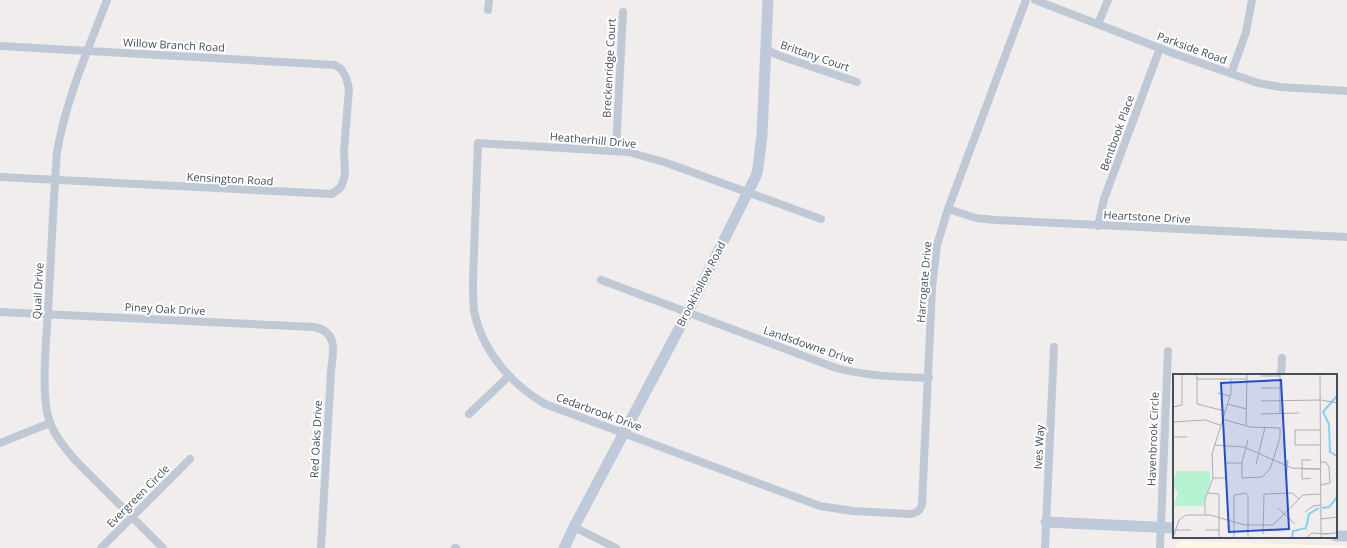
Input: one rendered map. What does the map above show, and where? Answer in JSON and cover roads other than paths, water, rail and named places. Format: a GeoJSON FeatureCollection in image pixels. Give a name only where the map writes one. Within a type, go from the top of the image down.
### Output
{"type":"FeatureCollection","features":[{"type":"Feature","properties":{"kind":"street","name":"Quail Drive"},"geometry":{"type":"LineString","coordinates":[[107,0],[72,92],[61,128],[57,152],[45,386],[47,412],[50,423],[56,435],[76,461],[163,548]]}},
{"type":"Feature","properties":{"kind":"street"},"geometry":{"type":"LineString","coordinates":[[488,0],[488,10]]}},
{"type":"Feature","properties":{"kind":"street","name":"Brookhollow Road"},"geometry":{"type":"LineString","coordinates":[[564,548],[688,312],[756,176],[762,135],[768,0]]}},
{"type":"Feature","properties":{"kind":"street","name":"Harrogate Drive"},"geometry":{"type":"LineString","coordinates":[[920,508],[934,264],[938,240],[948,209],[1026,0]]}},
{"type":"Feature","properties":{"kind":"street","name":"Parkside Road"},"geometry":{"type":"LineString","coordinates":[[1035,0],[1258,84],[1280,87],[1347,91]]}},
{"type":"Feature","properties":{"kind":"street"},"geometry":{"type":"LineString","coordinates":[[1098,24],[1108,0]]}},
{"type":"Feature","properties":{"kind":"street"},"geometry":{"type":"LineString","coordinates":[[1231,74],[1246,32],[1252,0]]}},
{"type":"Feature","properties":{"kind":"street","name":"Breckenridge Court"},"geometry":{"type":"LineString","coordinates":[[616,150],[623,12]]}},
{"type":"Feature","properties":{"kind":"street","name":"Willow Branch Road"},"geometry":{"type":"LineString","coordinates":[[0,46],[335,65],[339,66],[344,73]]}},
{"type":"Feature","properties":{"kind":"street","name":"Bentbook Place"},"geometry":{"type":"LineString","coordinates":[[1098,226],[1104,199],[1160,48]]}},
{"type":"Feature","properties":{"kind":"street","name":"Brittany Court"},"geometry":{"type":"LineString","coordinates":[[766,50],[787,59],[857,82]]}},
{"type":"Feature","properties":{"kind":"street","name":"Kensington Road"},"geometry":{"type":"LineString","coordinates":[[0,177],[332,194],[338,191],[341,187],[345,176],[344,151],[349,89],[344,73]]}},
{"type":"Feature","properties":{"kind":"street","name":"Heatherhill Drive"},"geometry":{"type":"LineString","coordinates":[[478,143],[616,150],[649,157],[821,219]]}},
{"type":"Feature","properties":{"kind":"street","name":"Cedarbrook Drive"},"geometry":{"type":"LineString","coordinates":[[478,143],[473,274],[474,311],[481,334],[490,351],[520,388],[545,404],[820,506],[910,514],[916,513],[920,508]]}},
{"type":"Feature","properties":{"kind":"street","name":"Heartstone Drive"},"geometry":{"type":"LineString","coordinates":[[948,209],[983,220],[1347,237]]}},
{"type":"Feature","properties":{"kind":"street","name":"Landsdowne Drive"},"geometry":{"type":"LineString","coordinates":[[601,280],[836,368],[878,376],[928,378]]}},
{"type":"Feature","properties":{"kind":"street","name":"Piney Oak Drive"},"geometry":{"type":"LineString","coordinates":[[0,312],[314,327],[324,330],[327,333]]}},
{"type":"Feature","properties":{"kind":"street","name":"Red Oaks Drive"},"geometry":{"type":"LineString","coordinates":[[321,548],[330,371],[333,349],[332,340],[327,333]]}},
{"type":"Feature","properties":{"kind":"street","name":"Ives Way"},"geometry":{"type":"LineString","coordinates":[[1045,548],[1054,347]]}},
{"type":"Feature","properties":{"kind":"street","name":"Havenbrook Circle"},"geometry":{"type":"LineString","coordinates":[[1160,548],[1168,351]]}},
{"type":"Feature","properties":{"kind":"street"},"geometry":{"type":"LineString","coordinates":[[1281,374],[1282,358]]}},
{"type":"Feature","properties":{"kind":"street"},"geometry":{"type":"LineString","coordinates":[[469,414],[509,376]]}},
{"type":"Feature","properties":{"kind":"street"},"geometry":{"type":"LineString","coordinates":[[0,443],[50,423]]}},
{"type":"Feature","properties":{"kind":"street","name":"Evergreen Circle"},"geometry":{"type":"LineString","coordinates":[[101,548],[190,459]]}},
{"type":"Feature","properties":{"kind":"street"},"geometry":{"type":"LineString","coordinates":[[1046,522],[1173,528]]}},
{"type":"Feature","properties":{"kind":"street"},"geometry":{"type":"LineString","coordinates":[[574,527],[616,548]]}}]}
